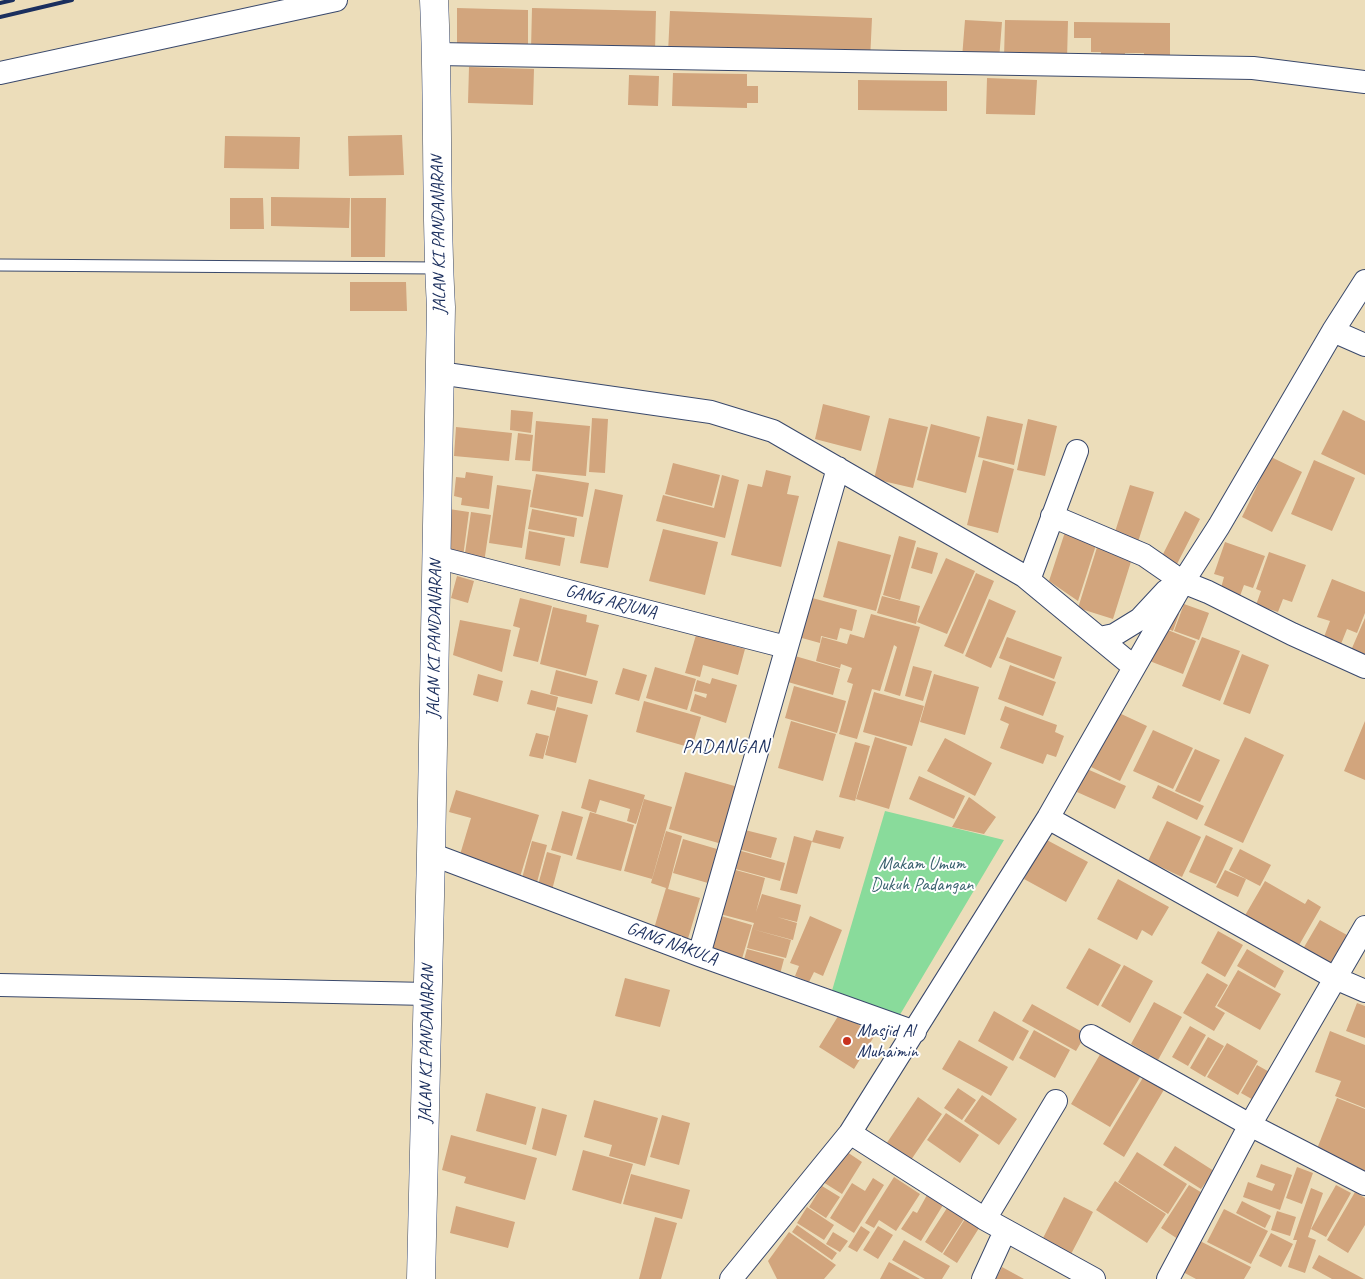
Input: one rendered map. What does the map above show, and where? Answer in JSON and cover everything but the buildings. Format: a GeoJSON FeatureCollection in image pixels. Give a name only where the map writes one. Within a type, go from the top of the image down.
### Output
{"type":"FeatureCollection","features":[{"type":"Feature","properties":{"kind":"main road","name":"JALAN KI PANDANARAN"},"geometry":{"type":"LineString","coordinates":[[421,1279],[431,854],[440,307],[438,268],[437,54],[434,0]]}},
{"type":"Feature","properties":{"kind":"street"},"geometry":{"type":"LineString","coordinates":[[0,73],[336,0]]}},
{"type":"Feature","properties":{"kind":"street"},"geometry":{"type":"LineString","coordinates":[[437,54],[1254,68],[1365,82]]}},
{"type":"Feature","properties":{"kind":"street"},"geometry":{"type":"LineString","coordinates":[[731,1279],[850,1133],[1048,818],[1183,582],[1219,526],[1333,331],[1365,281]]}},
{"type":"Feature","properties":{"kind":"street"},"geometry":{"type":"LineString","coordinates":[[1333,331],[1365,345]]}},
{"type":"Feature","properties":{"kind":"street"},"geometry":{"type":"LineString","coordinates":[[439,373],[711,412],[773,431],[1029,580],[1134,667]]}},
{"type":"Feature","properties":{"kind":"street"},"geometry":{"type":"LineString","coordinates":[[1029,580],[1077,450]]}},
{"type":"Feature","properties":{"kind":"street"},"geometry":{"type":"LineString","coordinates":[[699,955],[838,468]]}},
{"type":"Feature","properties":{"kind":"street"},"geometry":{"type":"LineString","coordinates":[[1052,516],[1144,555],[1183,582],[1208,592],[1292,634],[1365,667]]}},
{"type":"Feature","properties":{"kind":"street","name":"GANG ARJUNA"},"geometry":{"type":"LineString","coordinates":[[436,557],[786,646]]}},
{"type":"Feature","properties":{"kind":"street"},"geometry":{"type":"LineString","coordinates":[[1100,638],[1114,635],[1140,619],[1166,591],[1183,582]]}},
{"type":"Feature","properties":{"kind":"street"},"geometry":{"type":"LineString","coordinates":[[1048,818],[1335,978],[1365,991]]}},
{"type":"Feature","properties":{"kind":"street","name":"GANG NAKULA"},"geometry":{"type":"LineString","coordinates":[[431,854],[699,955],[914,1032]]}},
{"type":"Feature","properties":{"kind":"street"},"geometry":{"type":"LineString","coordinates":[[1168,1279],[1250,1126],[1365,927]]}},
{"type":"Feature","properties":{"kind":"street"},"geometry":{"type":"LineString","coordinates":[[0,986],[428,994]]}},
{"type":"Feature","properties":{"kind":"street"},"geometry":{"type":"LineString","coordinates":[[1091,1036],[1250,1126],[1365,1184]]}},
{"type":"Feature","properties":{"kind":"street"},"geometry":{"type":"LineString","coordinates":[[985,1219],[1056,1101]]}},
{"type":"Feature","properties":{"kind":"street"},"geometry":{"type":"LineString","coordinates":[[850,1133],[985,1219],[1094,1279]]}},
{"type":"Feature","properties":{"kind":"street"},"geometry":{"type":"LineString","coordinates":[[983,1279],[1006,1231]]}},
{"type":"Feature","properties":{"kind":"lane"},"geometry":{"type":"LineString","coordinates":[[0,264],[438,268]]}},
{"type":"Feature","properties":{"kind":"green space","name":"Makam Umum Dukuh Padangan"},"geometry":{"type":"Polygon","coordinates":[[[885,811],[1004,840],[898,1018],[831,994],[885,811]]]}},
{"type":"Feature","properties":{"kind":"railway"},"geometry":{"type":"LineString","coordinates":[[0,3],[13,0]]}},
{"type":"Feature","properties":{"kind":"railway"},"geometry":{"type":"LineString","coordinates":[[0,17],[72,0]]}},
{"type":"Feature","properties":{"kind":"place","name":"Masjid Al Muhaimin"},"geometry":{"type":"Point","coordinates":[847,1041]}},
{"type":"Feature","properties":{"kind":"district","name":"PADANGAN"},"geometry":{"type":"Point","coordinates":[726,747]}}]}
